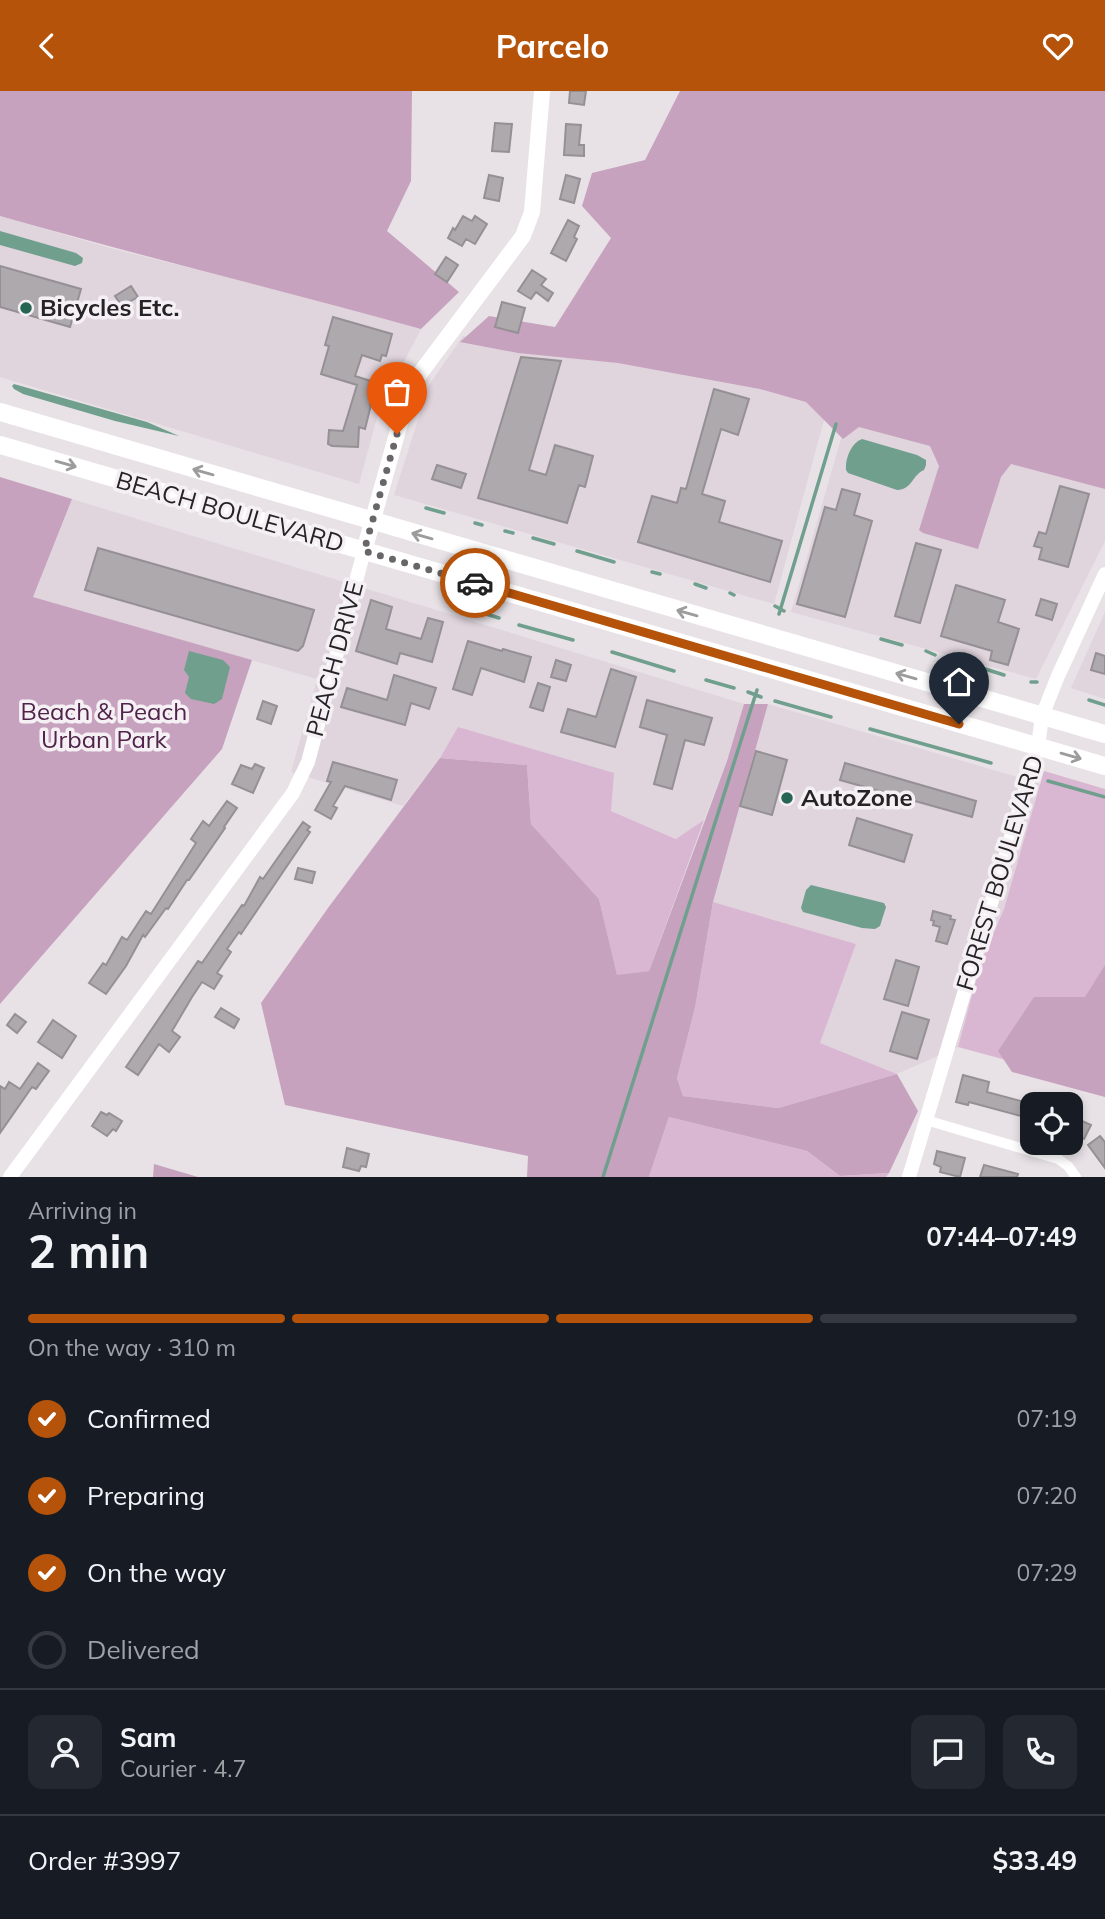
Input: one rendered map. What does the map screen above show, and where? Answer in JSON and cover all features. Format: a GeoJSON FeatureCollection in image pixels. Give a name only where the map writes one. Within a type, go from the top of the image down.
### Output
{"type":"FeatureCollection","features":[{"type":"Feature","properties":{"kind":"highway"},"geometry":{"type":"LineString","coordinates":[[0,412],[1105,734]]}},
{"type":"Feature","properties":{"kind":"highway","name":"BEACH BOULEVARD"},"geometry":{"type":"LineString","coordinates":[[0,445],[1105,766]]}},
{"type":"Feature","properties":{"kind":"main road","name":"PEACH DRIVE"},"geometry":{"type":"LineString","coordinates":[[364,551],[413,386],[437,349],[523,236],[532,212],[542,91]]}},
{"type":"Feature","properties":{"kind":"street","name":"PEACH DRIVE"},"geometry":{"type":"LineString","coordinates":[[10,1177],[293,793],[308,762],[364,551]]}},
{"type":"Feature","properties":{"kind":"street","name":"FOREST BOULEVARD"},"geometry":{"type":"LineString","coordinates":[[909,1177],[1038,747],[1042,716],[1105,574]]}},
{"type":"Feature","properties":{"kind":"street"},"geometry":{"type":"LineString","coordinates":[[926,1121],[1058,1159],[1068,1166],[1076,1177]]}},
{"type":"Feature","properties":{"kind":"shaded area"},"geometry":{"type":"Polygon","coordinates":[[[0,216],[114,249],[334,304],[421,329],[379,410],[359,484],[0,377],[0,216]]]}},
{"type":"Feature","properties":{"kind":"shaded area"},"geometry":{"type":"Polygon","coordinates":[[[0,231],[76,253],[83,258],[82,263],[75,266],[0,245],[0,231]]]}},
{"type":"Feature","properties":{"kind":"shaded area"},"geometry":{"type":"Polygon","coordinates":[[[463,336],[565,355],[721,369],[830,398],[774,604],[394,495],[429,385],[463,336]]]}},
{"type":"Feature","properties":{"kind":"shaded area"},"geometry":{"type":"Polygon","coordinates":[[[14,384],[147,422],[179,436],[115,421],[23,394],[14,389],[14,384]]]}},
{"type":"Feature","properties":{"kind":"shaded area"},"geometry":{"type":"Polygon","coordinates":[[[851,404],[1105,476],[1105,541],[1036,679],[791,612],[851,404]]]}},
{"type":"Feature","properties":{"kind":"shaded area"},"geometry":{"type":"Polygon","coordinates":[[[862,439],[917,455],[926,460],[924,470],[906,488],[897,490],[848,473],[848,456],[855,444],[862,439]]]}},
{"type":"Feature","properties":{"kind":"shaded area"},"geometry":{"type":"Polygon","coordinates":[[[72,499],[744,704],[727,761],[704,820],[677,839],[611,811],[459,727],[440,758],[403,806],[291,772],[317,679],[33,597],[72,499]]]}},
{"type":"Feature","properties":{"kind":"shaded area"},"geometry":{"type":"Polygon","coordinates":[[[1105,612],[1105,699],[1071,688],[1105,612]]]}},
{"type":"Feature","properties":{"kind":"shaded area"},"geometry":{"type":"Polygon","coordinates":[[[189,651],[223,660],[230,667],[222,699],[214,704],[191,699],[185,693],[189,677],[184,670],[189,651]]]}},
{"type":"Feature","properties":{"kind":"shaded area"},"geometry":{"type":"Polygon","coordinates":[[[768,704],[1041,784],[1004,909],[981,962],[958,1047],[897,1074],[820,1043],[856,944],[713,902],[768,704]]]}},
{"type":"Feature","properties":{"kind":"shaded area"},"geometry":{"type":"Polygon","coordinates":[[[458,727],[614,773],[611,811],[676,839],[704,820],[649,971],[617,976],[599,899],[531,824],[527,765],[440,758],[458,727]]]}},
{"type":"Feature","properties":{"kind":"shaded area"},"geometry":{"type":"Polygon","coordinates":[[[1044,771],[1105,789],[1105,1087],[958,1047],[981,962],[1004,909],[1044,771]]]}},
{"type":"Feature","properties":{"kind":"shaded area"},"geometry":{"type":"Polygon","coordinates":[[[811,885],[884,903],[886,907],[880,926],[875,929],[862,928],[803,912],[801,908],[806,890],[811,885]]]}},
{"type":"Feature","properties":{"kind":"shaded area"},"geometry":{"type":"Polygon","coordinates":[[[713,902],[856,944],[820,1043],[897,1074],[778,1108],[683,1096],[677,1078],[695,1008],[713,902]]]}},
{"type":"Feature","properties":{"kind":"shaded area"},"geometry":{"type":"Polygon","coordinates":[[[669,1117],[807,1151],[840,1176],[889,1173],[886,1177],[649,1177],[669,1117]]]}},
{"type":"Feature","properties":{"kind":"green space"},"geometry":{"type":"Polygon","coordinates":[[[0,91],[412,91],[411,181],[387,231],[459,292],[421,329],[0,216],[0,91]]]}},
{"type":"Feature","properties":{"kind":"green space"},"geometry":{"type":"Polygon","coordinates":[[[680,91],[1105,91],[1105,489],[1011,464],[1001,477],[978,549],[919,530],[939,466],[930,446],[859,427],[843,439],[806,402],[760,389],[618,363],[518,353],[460,342],[489,316],[555,327],[611,238],[582,206],[592,173],[645,160],[680,91]]]}},
{"type":"Feature","properties":{"kind":"green space","name":"Beach & Peach Urban Park"},"geometry":{"type":"Polygon","coordinates":[[[0,477],[72,499],[33,597],[252,660],[222,749],[0,1004],[0,477]]]}},
{"type":"Feature","properties":{"kind":"green space"},"geometry":{"type":"Polygon","coordinates":[[[744,704],[768,704],[713,902],[695,1008],[677,1078],[683,1096],[778,1108],[897,1074],[918,1111],[889,1173],[840,1176],[807,1151],[669,1117],[649,1177],[527,1177],[528,1156],[285,1105],[261,1003],[440,758],[527,765],[531,824],[599,899],[617,975],[649,971],[727,761],[744,704]]]}},
{"type":"Feature","properties":{"kind":"green space"},"geometry":{"type":"Polygon","coordinates":[[[1105,965],[1105,1097],[1012,1072],[998,1051],[1034,997],[1085,997],[1105,965]]]}},
{"type":"Feature","properties":{"kind":"green space"},"geometry":{"type":"Polygon","coordinates":[[[154,1164],[198,1177],[153,1177],[154,1164]]]}},
{"type":"Feature","properties":{"kind":"building"},"geometry":{"type":"Polygon","coordinates":[[[570,91],[586,91],[584,105],[569,103],[570,91]]]}},
{"type":"Feature","properties":{"kind":"building"},"geometry":{"type":"Polygon","coordinates":[[[495,123],[512,124],[509,152],[492,151],[495,123]]]}},
{"type":"Feature","properties":{"kind":"building"},"geometry":{"type":"Polygon","coordinates":[[[566,124],[581,125],[579,145],[584,145],[584,156],[564,155],[566,124]]]}},
{"type":"Feature","properties":{"kind":"building"},"geometry":{"type":"Polygon","coordinates":[[[489,175],[503,178],[499,201],[484,198],[489,175]]]}},
{"type":"Feature","properties":{"kind":"building"},"geometry":{"type":"Polygon","coordinates":[[[566,175],[580,179],[574,203],[560,199],[566,175]]]}},
{"type":"Feature","properties":{"kind":"building"},"geometry":{"type":"Polygon","coordinates":[[[463,216],[472,221],[475,216],[487,224],[475,244],[466,239],[462,246],[448,238],[463,216]]]}},
{"type":"Feature","properties":{"kind":"building"},"geometry":{"type":"Polygon","coordinates":[[[568,220],[579,226],[574,237],[577,239],[566,261],[551,253],[568,220]]]}},
{"type":"Feature","properties":{"kind":"building"},"geometry":{"type":"Polygon","coordinates":[[[446,257],[458,265],[447,282],[435,274],[446,257]]]}},
{"type":"Feature","properties":{"kind":"building"},"geometry":{"type":"Polygon","coordinates":[[[0,266],[81,289],[70,327],[0,307],[0,266]]]}},
{"type":"Feature","properties":{"kind":"building"},"geometry":{"type":"Polygon","coordinates":[[[532,270],[546,279],[541,285],[553,293],[548,301],[536,292],[531,299],[518,291],[532,270]]]}},
{"type":"Feature","properties":{"kind":"building"},"geometry":{"type":"Polygon","coordinates":[[[131,286],[138,297],[122,306],[115,296],[131,286]]]}},
{"type":"Feature","properties":{"kind":"building"},"geometry":{"type":"Polygon","coordinates":[[[502,302],[525,308],[518,333],[495,327],[502,302]]]}},
{"type":"Feature","properties":{"kind":"building"},"geometry":{"type":"Polygon","coordinates":[[[333,317],[392,334],[386,356],[382,355],[380,361],[362,355],[355,376],[377,383],[365,429],[359,427],[358,447],[328,444],[329,430],[343,431],[357,385],[321,374],[333,317]]]}},
{"type":"Feature","properties":{"kind":"building"},"geometry":{"type":"Polygon","coordinates":[[[521,357],[561,361],[529,470],[546,475],[555,445],[593,456],[585,487],[579,485],[567,523],[478,498],[521,357]]]}},
{"type":"Feature","properties":{"kind":"building"},"geometry":{"type":"Polygon","coordinates":[[[714,389],[749,399],[738,435],[721,429],[702,494],[725,501],[719,522],[782,541],[770,582],[638,542],[652,496],[677,503],[681,488],[686,489],[714,389]]]}},
{"type":"Feature","properties":{"kind":"building"},"geometry":{"type":"Polygon","coordinates":[[[437,465],[466,474],[461,488],[432,479],[437,465]]]}},
{"type":"Feature","properties":{"kind":"building"},"geometry":{"type":"Polygon","coordinates":[[[1060,486],[1089,494],[1068,567],[1039,559],[1042,548],[1034,546],[1039,532],[1046,534],[1060,486]]]}},
{"type":"Feature","properties":{"kind":"building"},"geometry":{"type":"Polygon","coordinates":[[[842,489],[860,494],[854,515],[872,521],[845,617],[797,604],[825,507],[836,510],[842,489]]]}},
{"type":"Feature","properties":{"kind":"building"},"geometry":{"type":"Polygon","coordinates":[[[916,543],[941,550],[920,623],[895,616],[916,543]]]}},
{"type":"Feature","properties":{"kind":"building"},"geometry":{"type":"Polygon","coordinates":[[[98,548],[314,610],[303,646],[298,651],[85,590],[98,548]]]}},
{"type":"Feature","properties":{"kind":"building"},"geometry":{"type":"Polygon","coordinates":[[[956,585],[1005,600],[998,622],[1019,629],[1008,665],[990,660],[992,651],[941,636],[956,585]]]}},
{"type":"Feature","properties":{"kind":"building"},"geometry":{"type":"Polygon","coordinates":[[[1041,599],[1057,604],[1052,620],[1036,615],[1041,599]]]}},
{"type":"Feature","properties":{"kind":"building"},"geometry":{"type":"Polygon","coordinates":[[[371,600],[392,607],[386,629],[421,639],[428,618],[443,622],[432,662],[400,653],[397,664],[356,651],[371,600]]]}},
{"type":"Feature","properties":{"kind":"building"},"geometry":{"type":"Polygon","coordinates":[[[468,641],[531,657],[524,682],[481,668],[472,695],[453,689],[468,641]]]}},
{"type":"Feature","properties":{"kind":"building"},"geometry":{"type":"Polygon","coordinates":[[[1096,653],[1105,656],[1105,674],[1091,670],[1096,653]]]}},
{"type":"Feature","properties":{"kind":"building"},"geometry":{"type":"Polygon","coordinates":[[[556,660],[571,665],[566,681],[551,677],[556,660]]]}},
{"type":"Feature","properties":{"kind":"building"},"geometry":{"type":"Polygon","coordinates":[[[611,669],[636,677],[615,747],[561,732],[568,709],[596,717],[611,669]]]}},
{"type":"Feature","properties":{"kind":"building"},"geometry":{"type":"Polygon","coordinates":[[[394,675],[436,688],[429,709],[411,703],[405,725],[341,707],[347,688],[387,700],[394,675]]]}},
{"type":"Feature","properties":{"kind":"building"},"geometry":{"type":"Polygon","coordinates":[[[538,683],[550,687],[543,711],[530,707],[538,683]]]}},
{"type":"Feature","properties":{"kind":"building"},"geometry":{"type":"Polygon","coordinates":[[[647,700],[712,718],[704,745],[685,740],[672,789],[654,784],[667,735],[640,727],[647,700]]]}},
{"type":"Feature","properties":{"kind":"building"},"geometry":{"type":"Polygon","coordinates":[[[263,701],[277,706],[271,724],[257,719],[263,701]]]}},
{"type":"Feature","properties":{"kind":"building"},"geometry":{"type":"Polygon","coordinates":[[[756,751],[787,760],[772,815],[740,806],[756,751]]]}},
{"type":"Feature","properties":{"kind":"building"},"geometry":{"type":"Polygon","coordinates":[[[333,762],[397,780],[391,800],[345,786],[333,806],[337,808],[331,819],[315,810],[331,782],[327,781],[333,762]]]}},
{"type":"Feature","properties":{"kind":"building"},"geometry":{"type":"Polygon","coordinates":[[[845,763],[976,801],[972,817],[840,780],[845,763]]]}},
{"type":"Feature","properties":{"kind":"building"},"geometry":{"type":"Polygon","coordinates":[[[255,764],[264,768],[253,793],[232,784],[241,765],[252,769],[255,764]]]}},
{"type":"Feature","properties":{"kind":"building"},"geometry":{"type":"Polygon","coordinates":[[[227,801],[237,808],[225,828],[168,909],[166,908],[145,937],[143,935],[106,994],[89,983],[103,963],[106,965],[122,937],[127,940],[146,911],[151,914],[196,843],[191,839],[203,821],[209,826],[227,801]]]}},
{"type":"Feature","properties":{"kind":"building"},"geometry":{"type":"Polygon","coordinates":[[[857,818],[912,835],[904,862],[849,845],[857,818]]]}},
{"type":"Feature","properties":{"kind":"building"},"geometry":{"type":"Polygon","coordinates":[[[303,822],[310,827],[307,830],[310,832],[241,934],[239,932],[227,949],[231,952],[217,973],[222,976],[214,989],[202,982],[192,997],[172,1031],[180,1037],[169,1052],[159,1044],[138,1075],[126,1067],[198,961],[202,963],[242,905],[244,906],[260,877],[263,879],[303,822]]]}},
{"type":"Feature","properties":{"kind":"building"},"geometry":{"type":"Polygon","coordinates":[[[298,868],[315,872],[312,883],[295,879],[298,868]]]}},
{"type":"Feature","properties":{"kind":"building"},"geometry":{"type":"Polygon","coordinates":[[[933,911],[951,916],[950,919],[955,920],[947,944],[936,941],[940,927],[933,925],[933,911]]]}},
{"type":"Feature","properties":{"kind":"building"},"geometry":{"type":"Polygon","coordinates":[[[896,960],[919,967],[908,1006],[884,999],[896,960]]]}},
{"type":"Feature","properties":{"kind":"building"},"geometry":{"type":"Polygon","coordinates":[[[221,1008],[239,1019],[234,1028],[215,1017],[221,1008]]]}},
{"type":"Feature","properties":{"kind":"building"},"geometry":{"type":"Polygon","coordinates":[[[902,1012],[929,1020],[917,1059],[890,1051],[902,1012]]]}},
{"type":"Feature","properties":{"kind":"building"},"geometry":{"type":"Polygon","coordinates":[[[15,1014],[26,1022],[17,1033],[7,1025],[15,1014]]]}},
{"type":"Feature","properties":{"kind":"building"},"geometry":{"type":"Polygon","coordinates":[[[53,1020],[76,1036],[62,1058],[38,1042],[53,1020]]]}},
{"type":"Feature","properties":{"kind":"building"},"geometry":{"type":"Polygon","coordinates":[[[38,1063],[49,1071],[36,1089],[32,1087],[0,1133],[0,1086],[5,1089],[9,1082],[20,1089],[38,1063]]]}},
{"type":"Feature","properties":{"kind":"building"},"geometry":{"type":"Polygon","coordinates":[[[963,1075],[989,1082],[987,1092],[1020,1101],[1020,1116],[969,1102],[968,1105],[956,1102],[963,1075]]]}},
{"type":"Feature","properties":{"kind":"building"},"geometry":{"type":"Polygon","coordinates":[[[101,1112],[107,1115],[109,1113],[122,1121],[116,1131],[113,1129],[107,1136],[92,1126],[101,1112]]]}},
{"type":"Feature","properties":{"kind":"building"},"geometry":{"type":"Polygon","coordinates":[[[1083,1121],[1091,1125],[1083,1139],[1083,1121]]]}},
{"type":"Feature","properties":{"kind":"building"},"geometry":{"type":"Polygon","coordinates":[[[1100,1136],[1105,1142],[1105,1168],[1088,1145],[1100,1136]]]}},
{"type":"Feature","properties":{"kind":"building"},"geometry":{"type":"Polygon","coordinates":[[[347,1148],[369,1154],[366,1167],[361,1166],[359,1171],[343,1167],[347,1148]]]}},
{"type":"Feature","properties":{"kind":"building"},"geometry":{"type":"Polygon","coordinates":[[[937,1151],[965,1158],[960,1177],[940,1172],[941,1167],[934,1164],[937,1151]]]}},
{"type":"Feature","properties":{"kind":"building"},"geometry":{"type":"Polygon","coordinates":[[[984,1165],[1018,1174],[1017,1177],[980,1177],[984,1165]]]}},
{"type":"Feature","properties":{"kind":"waterway"},"geometry":{"type":"LineString","coordinates":[[779,614],[836,424]]}},
{"type":"Feature","properties":{"kind":"waterway"},"geometry":{"type":"LineString","coordinates":[[426,508],[444,513]]}},
{"type":"Feature","properties":{"kind":"waterway"},"geometry":{"type":"LineString","coordinates":[[475,523],[482,525]]}},
{"type":"Feature","properties":{"kind":"waterway"},"geometry":{"type":"LineString","coordinates":[[505,531],[513,533]]}},
{"type":"Feature","properties":{"kind":"waterway"},"geometry":{"type":"LineString","coordinates":[[533,538],[554,544]]}},
{"type":"Feature","properties":{"kind":"waterway"},"geometry":{"type":"LineString","coordinates":[[577,551],[614,562]]}},
{"type":"Feature","properties":{"kind":"waterway"},"geometry":{"type":"LineString","coordinates":[[652,572],[660,574]]}},
{"type":"Feature","properties":{"kind":"waterway"},"geometry":{"type":"LineString","coordinates":[[695,584],[706,588]]}},
{"type":"Feature","properties":{"kind":"waterway"},"geometry":{"type":"LineString","coordinates":[[730,593],[734,595]]}},
{"type":"Feature","properties":{"kind":"waterway"},"geometry":{"type":"LineString","coordinates":[[775,606],[784,611]]}},
{"type":"Feature","properties":{"kind":"waterway"},"geometry":{"type":"LineString","coordinates":[[470,609],[499,618]]}},
{"type":"Feature","properties":{"kind":"waterway"},"geometry":{"type":"LineString","coordinates":[[519,625],[573,640]]}},
{"type":"Feature","properties":{"kind":"waterway"},"geometry":{"type":"LineString","coordinates":[[881,639],[902,645]]}},
{"type":"Feature","properties":{"kind":"waterway"},"geometry":{"type":"LineString","coordinates":[[926,651],[935,655]]}},
{"type":"Feature","properties":{"kind":"waterway"},"geometry":{"type":"LineString","coordinates":[[612,652],[674,671]]}},
{"type":"Feature","properties":{"kind":"waterway"},"geometry":{"type":"LineString","coordinates":[[982,668],[1004,675]]}},
{"type":"Feature","properties":{"kind":"waterway"},"geometry":{"type":"LineString","coordinates":[[706,680],[734,688]]}},
{"type":"Feature","properties":{"kind":"waterway"},"geometry":{"type":"LineString","coordinates":[[1031,682],[1037,682]]}},
{"type":"Feature","properties":{"kind":"waterway"},"geometry":{"type":"LineString","coordinates":[[603,1177],[757,690]]}},
{"type":"Feature","properties":{"kind":"waterway"},"geometry":{"type":"LineString","coordinates":[[748,692],[761,697]]}},
{"type":"Feature","properties":{"kind":"waterway"},"geometry":{"type":"LineString","coordinates":[[1089,700],[1105,705]]}},
{"type":"Feature","properties":{"kind":"waterway"},"geometry":{"type":"LineString","coordinates":[[775,701],[831,717]]}},
{"type":"Feature","properties":{"kind":"waterway"},"geometry":{"type":"LineString","coordinates":[[870,729],[991,763]]}},
{"type":"Feature","properties":{"kind":"waterway"},"geometry":{"type":"LineString","coordinates":[[1048,781],[1105,797]]}},
{"type":"Feature","properties":{"kind":"way so far"},"geometry":{"type":"LineString","coordinates":[[397,434],[364,551],[475,583]]}},
{"type":"Feature","properties":{"kind":"place","name":"Bicycles Etc."},"geometry":{"type":"Point","coordinates":[26,308]}},
{"type":"Feature","properties":{"kind":"place","name":"AutoZone"},"geometry":{"type":"Point","coordinates":[787,798]}},
{"type":"Feature","properties":{"kind":"route"},"geometry":{"type":"LineString","coordinates":[[475,583],[959,724]]}}]}
